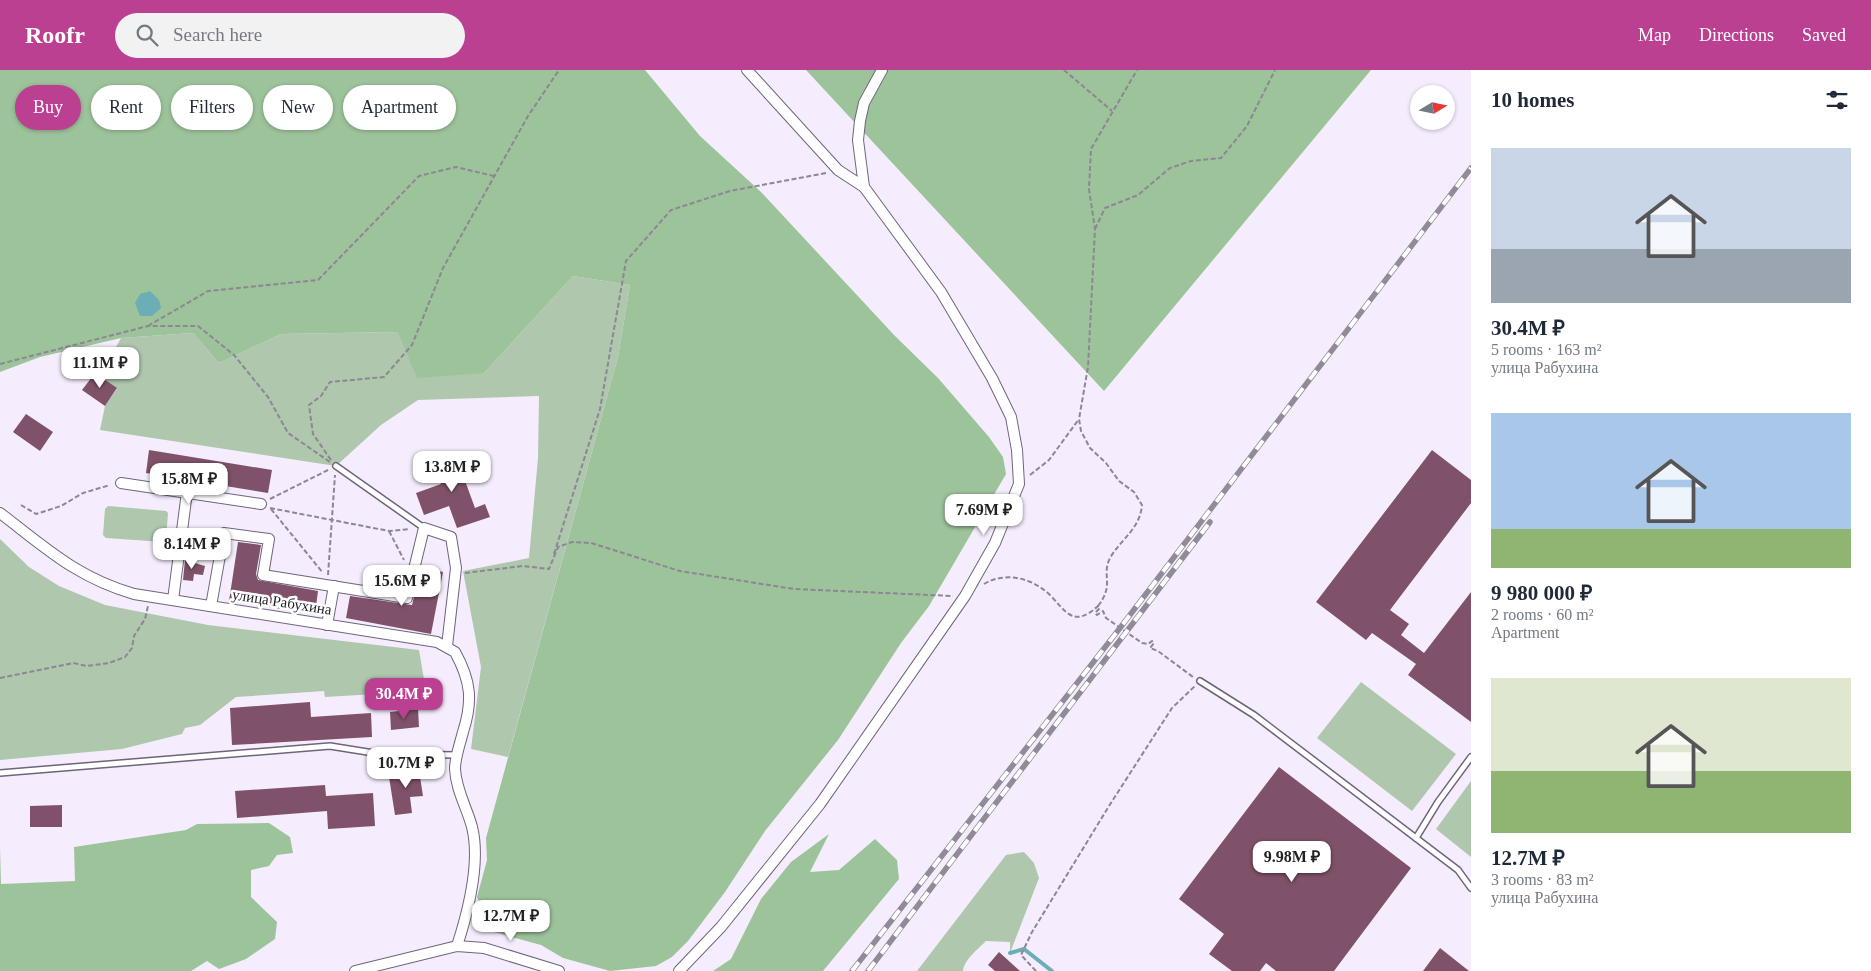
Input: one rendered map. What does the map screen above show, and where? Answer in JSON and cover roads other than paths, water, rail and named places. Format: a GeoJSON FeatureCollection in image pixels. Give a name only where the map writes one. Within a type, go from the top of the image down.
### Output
{"type":"FeatureCollection","features":[{"type":"Feature","properties":{"kind":"street"},"geometry":{"type":"LineString","coordinates":[[679,971],[721,927],[820,804],[965,596],[995,543],[1019,484],[1018,450],[1010,417],[992,378],[941,292],[864,187],[838,170],[747,70]]}},
{"type":"Feature","properties":{"kind":"street"},"geometry":{"type":"LineString","coordinates":[[864,187],[858,140],[860,121],[864,103],[882,70]]}},
{"type":"Feature","properties":{"kind":"street"},"geometry":{"type":"LineString","coordinates":[[121,483],[261,504]]}},
{"type":"Feature","properties":{"kind":"street"},"geometry":{"type":"LineString","coordinates":[[173,600],[187,492]]}},
{"type":"Feature","properties":{"kind":"street","name":"улица Рабухина"},"geometry":{"type":"LineString","coordinates":[[0,513],[72,568],[114,588],[149,597],[437,642],[448,646]]}},
{"type":"Feature","properties":{"kind":"street"},"geometry":{"type":"LineString","coordinates":[[211,606],[224,533],[269,539],[263,575],[407,598],[424,528],[451,537],[455,572],[448,646],[456,652],[462,663],[469,686],[471,703],[457,755],[455,770],[472,825],[476,859],[457,946]]}},
{"type":"Feature","properties":{"kind":"street"},"geometry":{"type":"LineString","coordinates":[[327,625],[334,586]]}},
{"type":"Feature","properties":{"kind":"street"},"geometry":{"type":"LineString","coordinates":[[355,971],[457,946],[484,948],[559,971]]}},
{"type":"Feature","properties":{"kind":"lane"},"geometry":{"type":"LineString","coordinates":[[336,466],[424,528]]}},
{"type":"Feature","properties":{"kind":"lane"},"geometry":{"type":"LineString","coordinates":[[1200,681],[1254,715],[1458,870],[1471,888]]}},
{"type":"Feature","properties":{"kind":"lane"},"geometry":{"type":"LineString","coordinates":[[0,773],[330,746],[380,754],[457,755]]}},
{"type":"Feature","properties":{"kind":"lane"},"geometry":{"type":"LineString","coordinates":[[1416,838],[1438,802],[1471,757]]}},
{"type":"Feature","properties":{"kind":"water"},"geometry":{"type":"Polygon","coordinates":[[[150,291],[159,300],[161,308],[152,316],[140,316],[135,303],[140,294],[150,291]]]}},
{"type":"Feature","properties":{"kind":"waterway"},"geometry":{"type":"LineString","coordinates":[[1010,953],[1024,949],[1052,971]]}},
{"type":"Feature","properties":{"kind":"railway"},"geometry":{"type":"LineString","coordinates":[[852,971],[1120,628],[1471,168]]}},
{"type":"Feature","properties":{"kind":"railway"},"geometry":{"type":"LineString","coordinates":[[868,971],[1210,522]]}}]}
